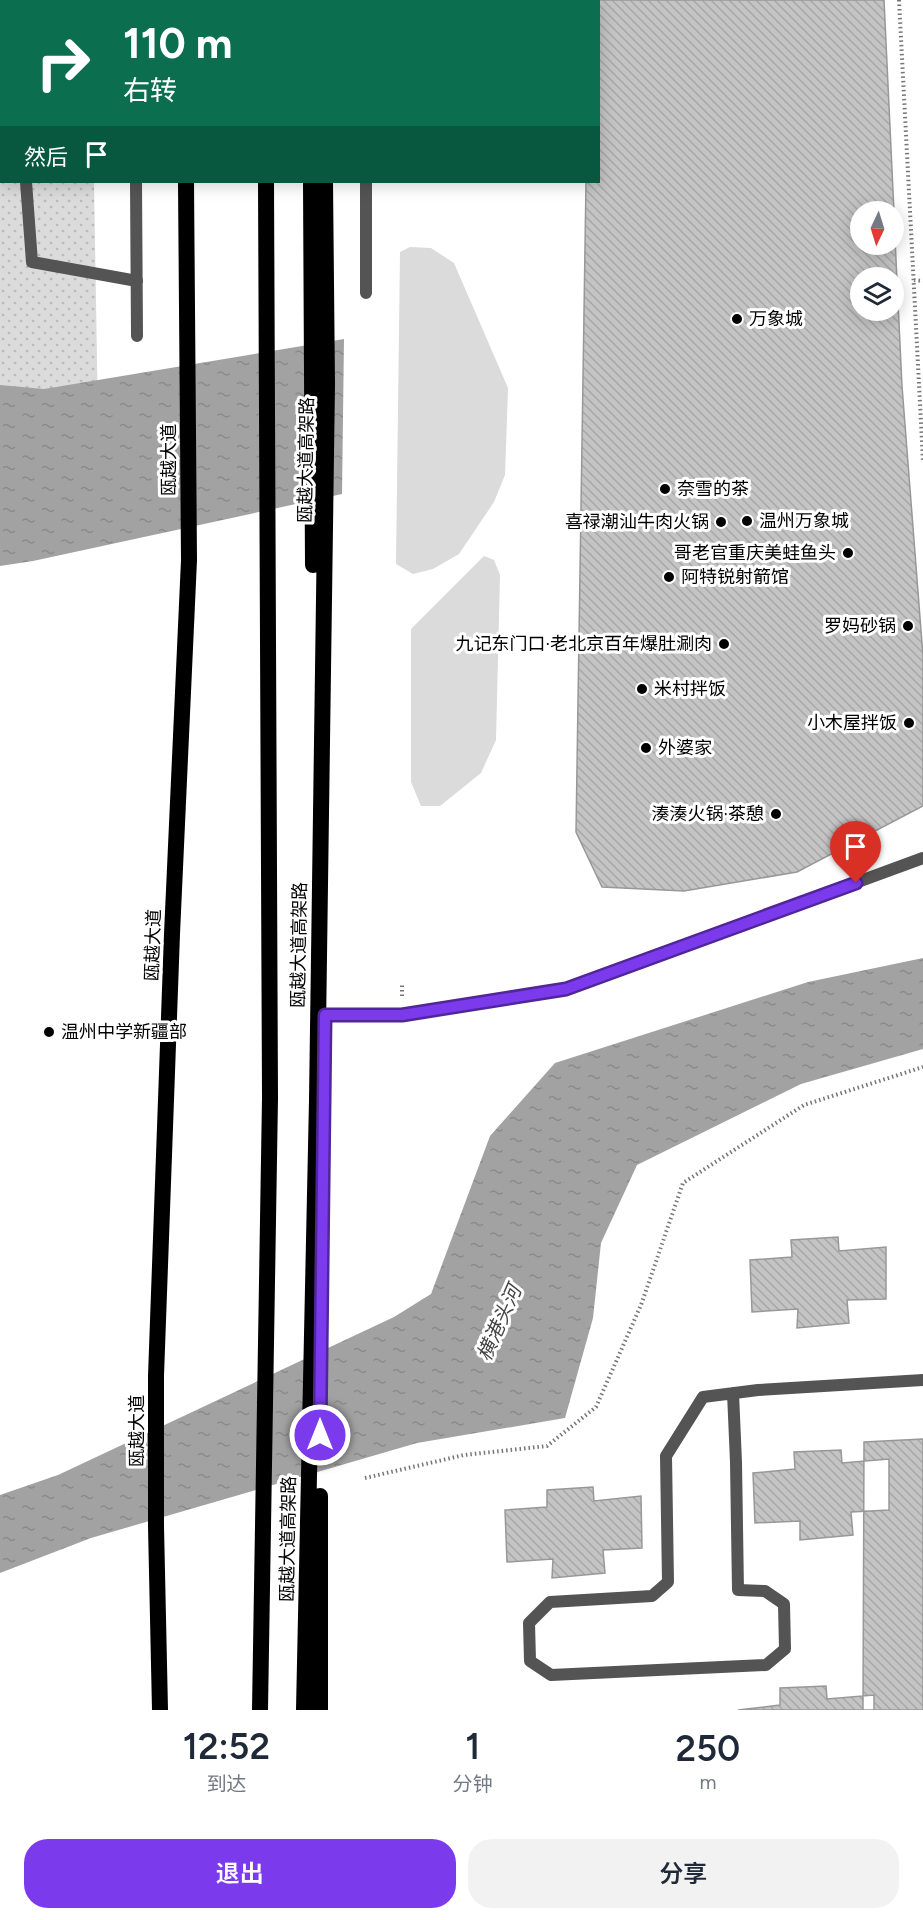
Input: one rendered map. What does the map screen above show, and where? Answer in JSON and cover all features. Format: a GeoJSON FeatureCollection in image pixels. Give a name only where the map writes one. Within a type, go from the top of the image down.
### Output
{"type":"FeatureCollection","features":[{"type":"Feature","properties":{"kind":"highway","name":"瓯越大道"},"geometry":{"type":"LineString","coordinates":[[160,1710],[156,1376],[189,560],[186,183]]}},
{"type":"Feature","properties":{"kind":"highway","name":"瓯越大道高架路"},"geometry":{"type":"LineString","coordinates":[[260,1710],[270,1098],[266,183]]}},
{"type":"Feature","properties":{"kind":"highway"},"geometry":{"type":"LineString","coordinates":[[310,183],[313,543],[325,1015],[320,1346],[320,1710]]}},
{"type":"Feature","properties":{"kind":"highway","name":"瓯越大道高架路"},"geometry":{"type":"LineString","coordinates":[[304,1710],[327,396],[325,183]]}},
{"type":"Feature","properties":{"kind":"street"},"geometry":{"type":"LineString","coordinates":[[26,183],[32,262],[137,281]]}},
{"type":"Feature","properties":{"kind":"street"},"geometry":{"type":"LineString","coordinates":[[136,183],[137,336]]}},
{"type":"Feature","properties":{"kind":"street"},"geometry":{"type":"LineString","coordinates":[[366,183],[366,293]]}},
{"type":"Feature","properties":{"kind":"street"},"geometry":{"type":"LineString","coordinates":[[325,1015],[402,1015],[566,989],[923,858]]}},
{"type":"Feature","properties":{"kind":"street"},"geometry":{"type":"LineString","coordinates":[[733,1393],[738,1590],[765,1591],[784,1604],[785,1649],[766,1665],[551,1675],[530,1661],[529,1623],[550,1602],[652,1596],[668,1582],[666,1456],[703,1397],[733,1393],[758,1390],[923,1380]]}},
{"type":"Feature","properties":{"kind":"path"},"geometry":{"type":"LineString","coordinates":[[899,0],[923,461]]}},
{"type":"Feature","properties":{"kind":"path"},"geometry":{"type":"LineString","coordinates":[[914,280],[923,281]]}},
{"type":"Feature","properties":{"kind":"path"},"geometry":{"type":"LineString","coordinates":[[365,1478],[464,1455],[547,1446],[596,1407],[641,1305],[683,1183],[804,1105],[923,1067]]}},
{"type":"Feature","properties":{"kind":"shaded area"},"geometry":{"type":"Polygon","coordinates":[[[0,183],[94,183],[99,479],[0,492],[0,183]]]}},
{"type":"Feature","properties":{"kind":"shaded area"},"geometry":{"type":"Polygon","coordinates":[[[410,247],[431,248],[454,263],[508,388],[505,475],[494,502],[459,554],[433,569],[413,574],[396,564],[400,252],[410,247]]]}},
{"type":"Feature","properties":{"kind":"shaded area"},"geometry":{"type":"Polygon","coordinates":[[[484,556],[494,560],[500,575],[496,740],[481,773],[440,806],[421,806],[411,782],[411,629],[484,556]]]}},
{"type":"Feature","properties":{"kind":"water"},"geometry":{"type":"Polygon","coordinates":[[[344,339],[342,494],[33,561],[0,566],[0,385],[44,389],[344,339]]]}},
{"type":"Feature","properties":{"kind":"water","name":"横港头河"},"geometry":{"type":"Polygon","coordinates":[[[923,958],[923,1049],[801,1084],[637,1165],[601,1243],[593,1318],[565,1418],[417,1443],[91,1538],[0,1573],[0,1495],[58,1475],[394,1317],[431,1294],[490,1136],[555,1063],[808,982],[923,958]]]}},
{"type":"Feature","properties":{"kind":"building","name":"温州万象城"},"geometry":{"type":"Polygon","coordinates":[[[600,0],[884,0],[893,201],[850,201],[850,255],[896,255],[896,267],[850,267],[850,321],[899,321],[923,656],[923,806],[797,872],[684,891],[602,887],[576,832],[586,183],[600,183],[600,0]]]}},
{"type":"Feature","properties":{"kind":"building"},"geometry":{"type":"Polygon","coordinates":[[[838,1237],[839,1251],[886,1247],[886,1299],[847,1300],[849,1323],[797,1328],[798,1309],[752,1312],[750,1260],[792,1257],[791,1240],[838,1237]]]}},
{"type":"Feature","properties":{"kind":"building"},"geometry":{"type":"Polygon","coordinates":[[[923,1439],[923,1710],[863,1710],[864,1442],[923,1439]]]}},
{"type":"Feature","properties":{"kind":"building"},"geometry":{"type":"Polygon","coordinates":[[[841,1450],[842,1463],[889,1459],[889,1510],[851,1512],[853,1535],[800,1540],[800,1521],[755,1523],[753,1473],[795,1469],[794,1452],[841,1450]]]}},
{"type":"Feature","properties":{"kind":"building"},"geometry":{"type":"Polygon","coordinates":[[[593,1487],[594,1501],[641,1496],[642,1548],[603,1550],[605,1573],[552,1578],[553,1559],[507,1562],[505,1510],[547,1507],[547,1490],[593,1487]]]}},
{"type":"Feature","properties":{"kind":"building"},"geometry":{"type":"Polygon","coordinates":[[[826,1686],[827,1699],[874,1695],[874,1710],[738,1710],[780,1705],[780,1688],[826,1686]]]}},
{"type":"Feature","properties":{"kind":"place","name":"万象城"},"geometry":{"type":"Point","coordinates":[737,319]}},
{"type":"Feature","properties":{"kind":"place","name":"奈雪的茶"},"geometry":{"type":"Point","coordinates":[665,489]}},
{"type":"Feature","properties":{"kind":"place","name":"温州万象城"},"geometry":{"type":"Point","coordinates":[747,521]}},
{"type":"Feature","properties":{"kind":"place","name":"喜禄潮汕牛肉火锅"},"geometry":{"type":"Point","coordinates":[721,522]}},
{"type":"Feature","properties":{"kind":"place","name":"哥老官重庆美蛙鱼头"},"geometry":{"type":"Point","coordinates":[848,553]}},
{"type":"Feature","properties":{"kind":"place","name":"阿特锐射箭馆"},"geometry":{"type":"Point","coordinates":[669,577]}},
{"type":"Feature","properties":{"kind":"place","name":"罗妈砂锅"},"geometry":{"type":"Point","coordinates":[908,626]}},
{"type":"Feature","properties":{"kind":"place","name":"九记东门口·老北京百年爆肚涮肉"},"geometry":{"type":"Point","coordinates":[724,644]}},
{"type":"Feature","properties":{"kind":"place","name":"米村拌饭"},"geometry":{"type":"Point","coordinates":[642,689]}},
{"type":"Feature","properties":{"kind":"place","name":"小木屋拌饭"},"geometry":{"type":"Point","coordinates":[909,723]}},
{"type":"Feature","properties":{"kind":"place","name":"外婆家"},"geometry":{"type":"Point","coordinates":[646,748]}},
{"type":"Feature","properties":{"kind":"place","name":"湊湊火锅·茶憩"},"geometry":{"type":"Point","coordinates":[776,814]}},
{"type":"Feature","properties":{"kind":"place","name":"温州中学新疆部"},"geometry":{"type":"Point","coordinates":[49,1032]}},
{"type":"Feature","properties":{"kind":"route"},"geometry":{"type":"LineString","coordinates":[[320,1435],[325,1015],[402,1015],[566,989],[856,883]]}}]}
